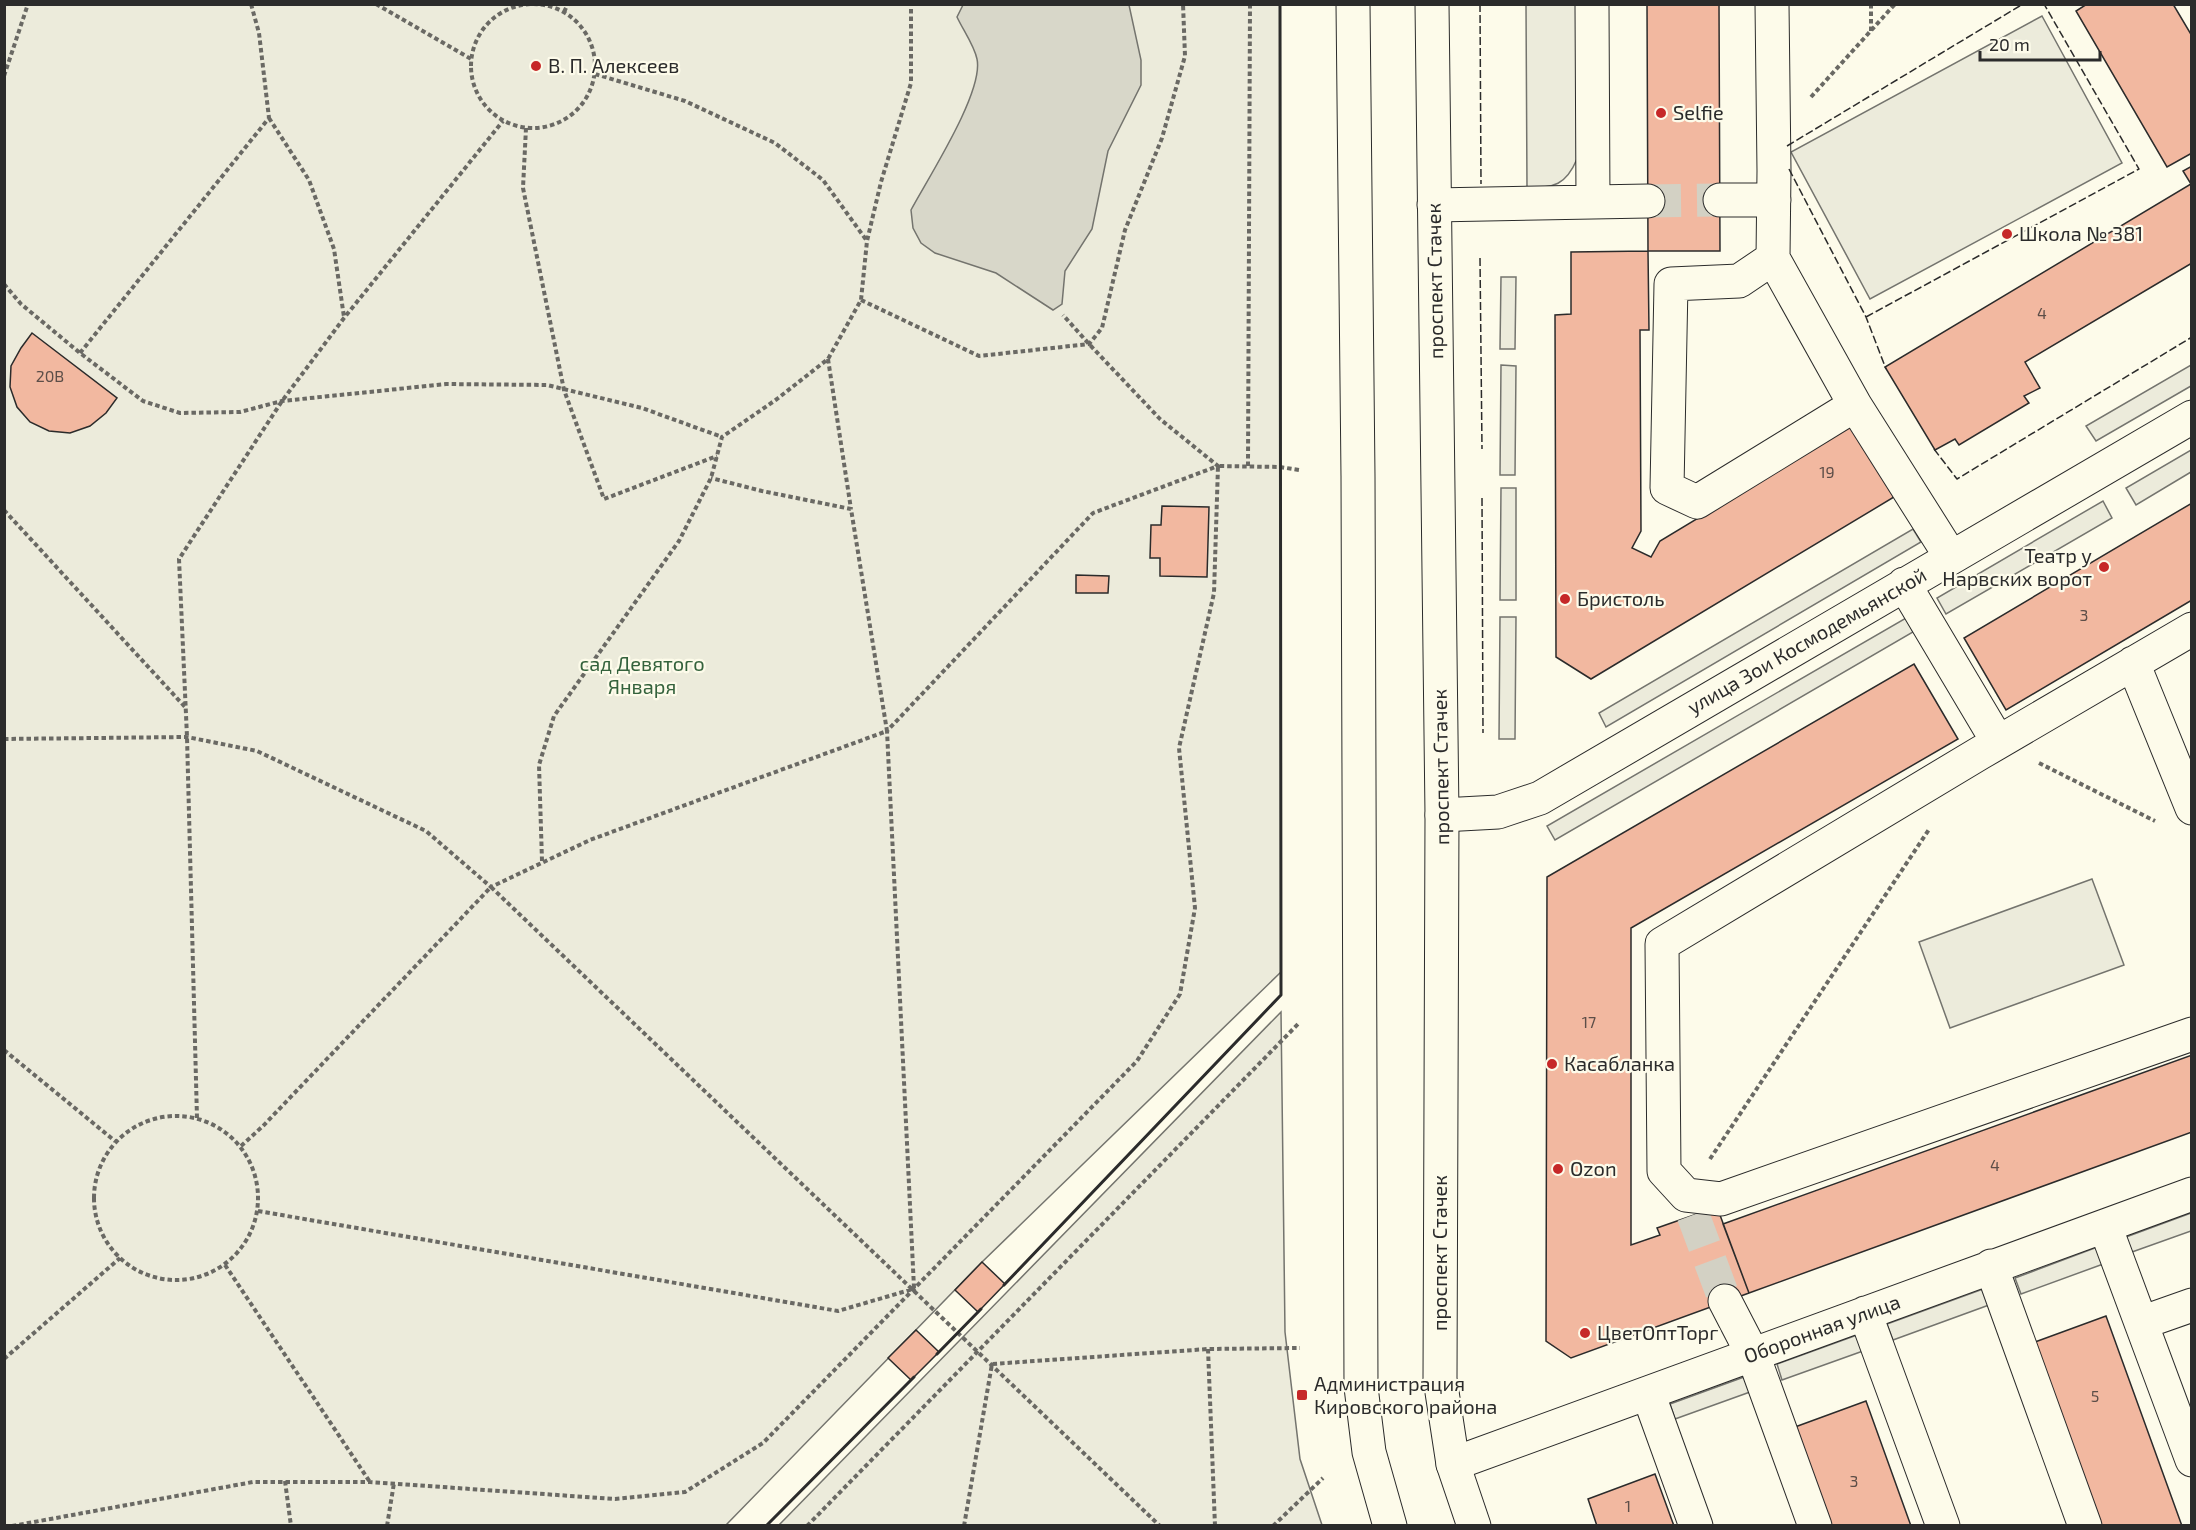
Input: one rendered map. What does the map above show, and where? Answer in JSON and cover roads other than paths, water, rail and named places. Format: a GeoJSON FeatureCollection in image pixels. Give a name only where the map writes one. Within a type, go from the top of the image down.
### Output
{"type":"FeatureCollection","features":[{"type":"Feature","properties":{"kind":"main road"},"geometry":{"type":"LineString","coordinates":[[1353,4],[1358,468],[1361,1387],[1369,1452],[1390,1526]]}},
{"type":"Feature","properties":{"kind":"main road","name":"проспект Стачек"},"geometry":{"type":"LineString","coordinates":[[1432,4],[1442,815],[1440,1379],[1453,1464],[1474,1526]]}},
{"type":"Feature","properties":{"kind":"main road"},"geometry":{"type":"LineString","coordinates":[[1592,4],[1593,202]]}},
{"type":"Feature","properties":{"kind":"main road"},"geometry":{"type":"LineString","coordinates":[[1772,4],[1773,258],[1855,405],[1951,557]]}},
{"type":"Feature","properties":{"kind":"main road"},"geometry":{"type":"LineString","coordinates":[[1720,200],[1774,200]]}},
{"type":"Feature","properties":{"kind":"main road"},"geometry":{"type":"LineString","coordinates":[[1434,205],[1648,201]]}},
{"type":"Feature","properties":{"kind":"main road"},"geometry":{"type":"LineString","coordinates":[[1773,258],[1739,281],[1671,284],[1667,488],[1697,502],[1855,405]]}},
{"type":"Feature","properties":{"kind":"main road","name":"улица Зои Космодемьянской"},"geometry":{"type":"LineString","coordinates":[[1442,815],[1498,812],[1540,798],[2192,417]]}},
{"type":"Feature","properties":{"kind":"main road"},"geometry":{"type":"LineString","coordinates":[[1904,584],[1998,742]]}},
{"type":"Feature","properties":{"kind":"main road"},"geometry":{"type":"LineString","coordinates":[[2192,629],[1998,742],[1662,944],[1664,1171],[1690,1205],[1721,1199],[2192,1034]]}},
{"type":"Feature","properties":{"kind":"main road"},"geometry":{"type":"LineString","coordinates":[[2133,663],[2192,808]]}},
{"type":"Feature","properties":{"kind":"main road","name":"Оборонная улица"},"geometry":{"type":"LineString","coordinates":[[1453,1464],[2192,1194]]}},
{"type":"Feature","properties":{"kind":"main road"},"geometry":{"type":"LineString","coordinates":[[2105,1226],[2192,1460]]}},
{"type":"Feature","properties":{"kind":"main road"},"geometry":{"type":"LineString","coordinates":[[1991,1266],[2085,1526]]}},
{"type":"Feature","properties":{"kind":"main road"},"geometry":{"type":"LineString","coordinates":[[1725,1301],[1753,1355],[1815,1526]]}},
{"type":"Feature","properties":{"kind":"main road"},"geometry":{"type":"LineString","coordinates":[[2141,1323],[2192,1305]]}},
{"type":"Feature","properties":{"kind":"main road"},"geometry":{"type":"LineString","coordinates":[[1865,1313],[1942,1526]]}},
{"type":"Feature","properties":{"kind":"main road"},"geometry":{"type":"LineString","coordinates":[[1648,1393],[1696,1526]]}},
{"type":"Feature","properties":{"kind":"tunnel"},"geometry":{"type":"LineString","coordinates":[[1648,201],[1720,200]]}},
{"type":"Feature","properties":{"kind":"tunnel"},"geometry":{"type":"LineString","coordinates":[[1693,1215],[1725,1301]]}},
{"type":"Feature","properties":{"kind":"place","name":"В. П. Алексеев"},"geometry":{"type":"Point","coordinates":[536,66]}},
{"type":"Feature","properties":{"kind":"place","name":"Selfie"},"geometry":{"type":"Point","coordinates":[1661,113]}},
{"type":"Feature","properties":{"kind":"place","name":"Школа № 381"},"geometry":{"type":"Point","coordinates":[2007,234]}},
{"type":"Feature","properties":{"kind":"place","name":"Театр у Нарвских ворот"},"geometry":{"type":"Point","coordinates":[2104,567]}},
{"type":"Feature","properties":{"kind":"place","name":"Бристоль"},"geometry":{"type":"Point","coordinates":[1565,599]}},
{"type":"Feature","properties":{"kind":"place","name":"Касабланка"},"geometry":{"type":"Point","coordinates":[1552,1064]}},
{"type":"Feature","properties":{"kind":"place","name":"Ozon"},"geometry":{"type":"Point","coordinates":[1558,1169]}},
{"type":"Feature","properties":{"kind":"place","name":"ЦветОптТорг"},"geometry":{"type":"Point","coordinates":[1585,1333]}},
{"type":"Feature","properties":{"kind":"place","name":"Администрация Кировского района"},"geometry":{"type":"Point","coordinates":[1302,1395]}},
{"type":"Feature","properties":{"kind":"park label","name":"сад Девятого Января"},"geometry":{"type":"Point","coordinates":[642,676]}}]}
